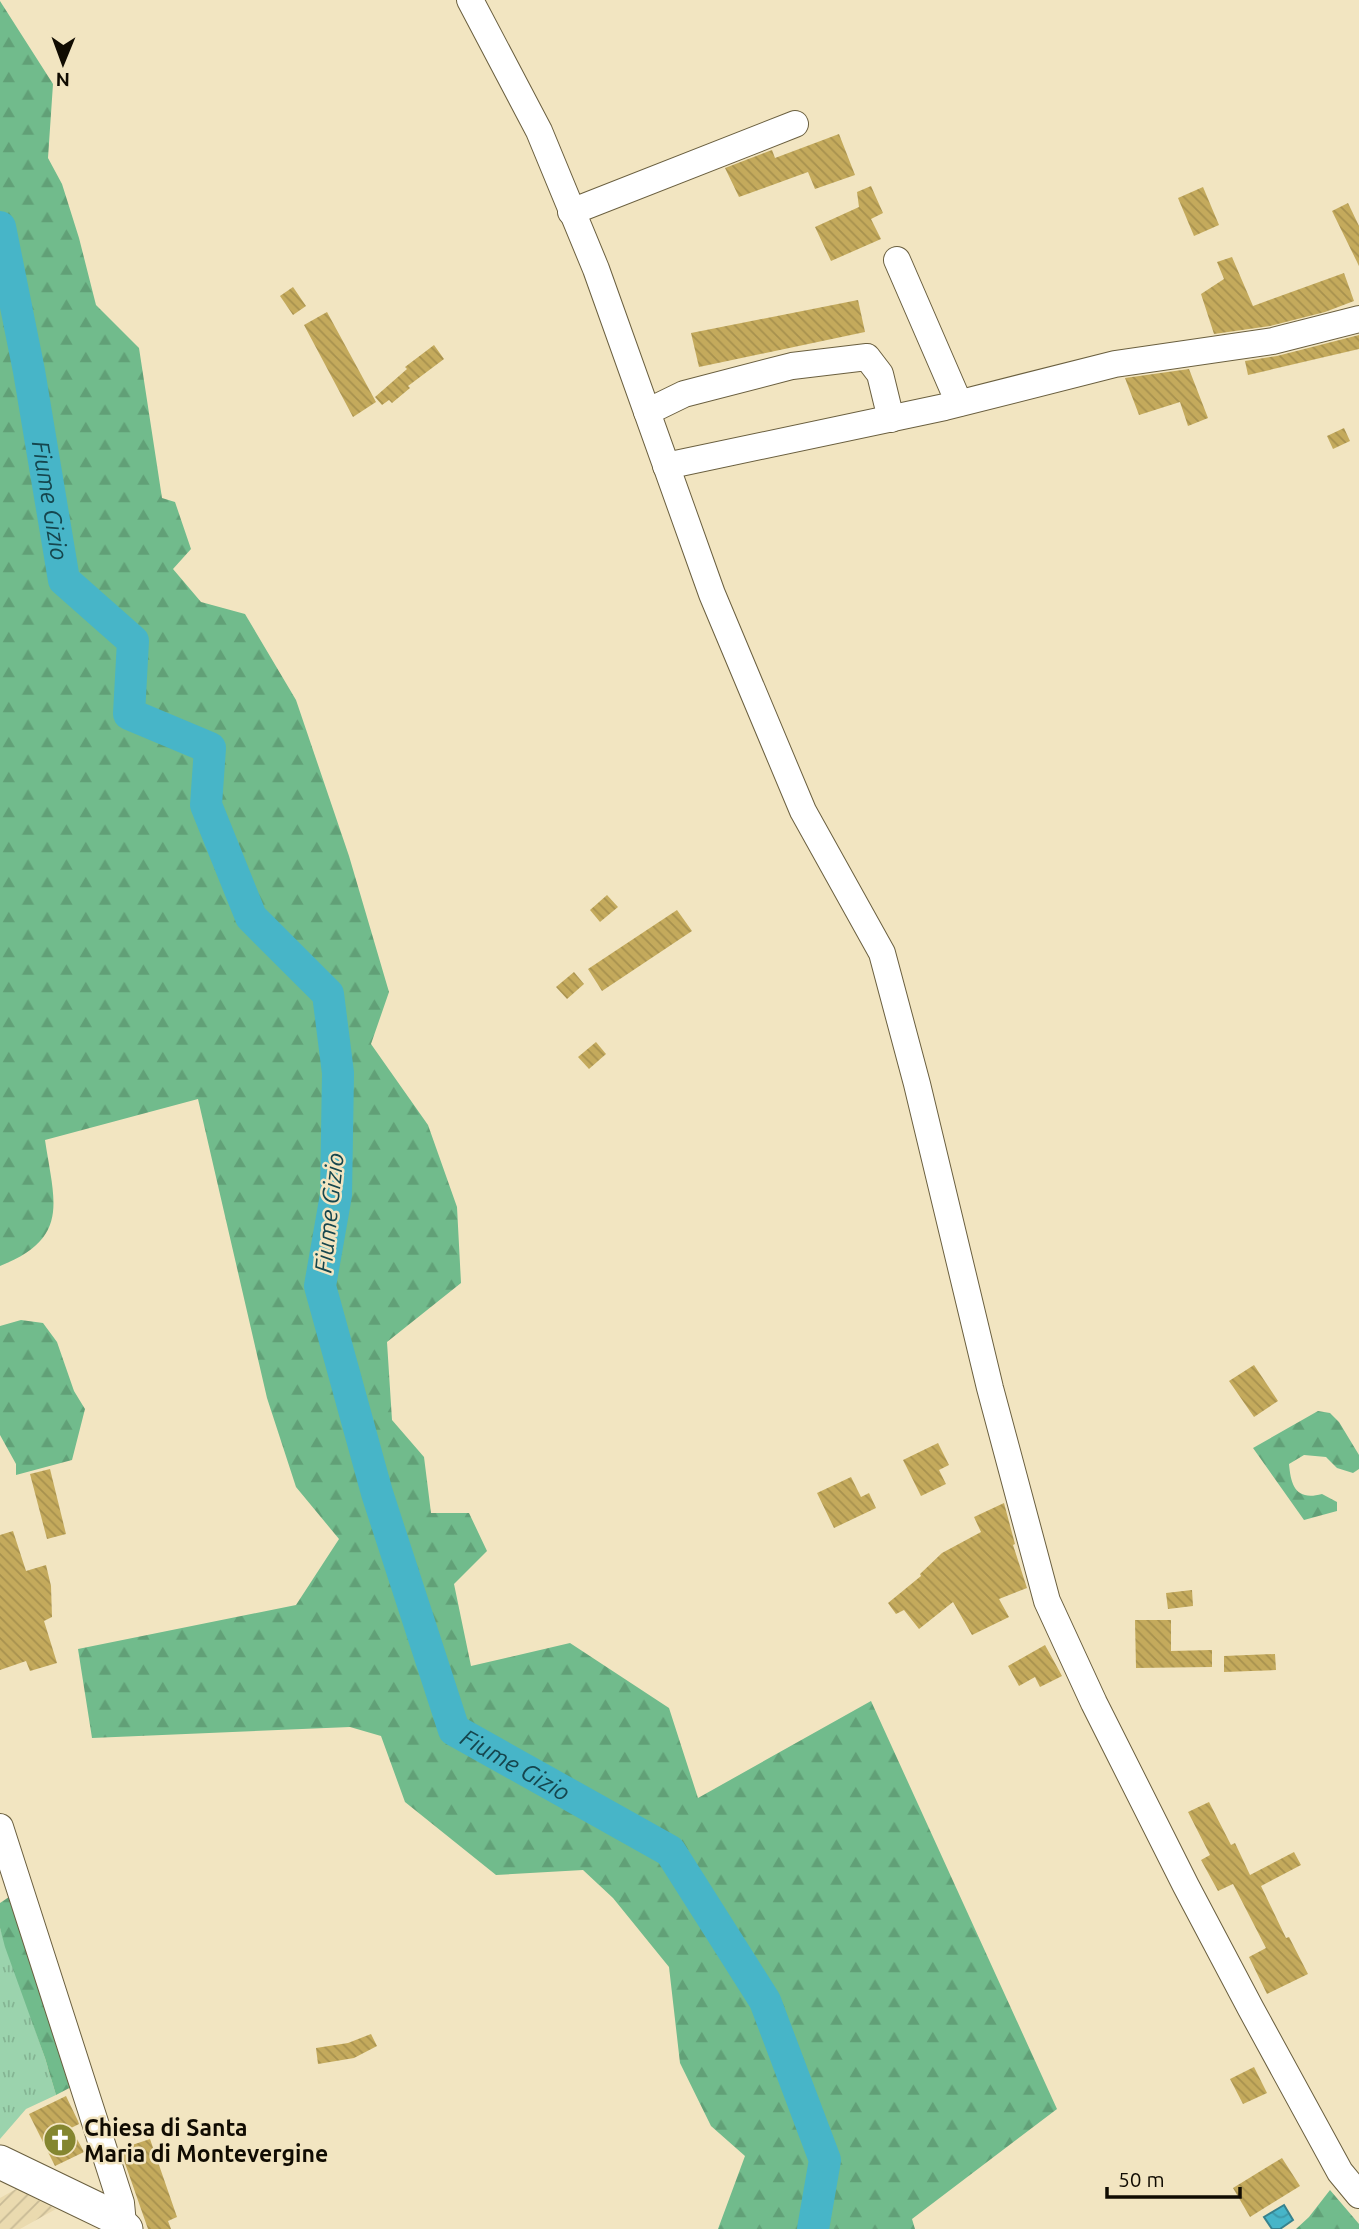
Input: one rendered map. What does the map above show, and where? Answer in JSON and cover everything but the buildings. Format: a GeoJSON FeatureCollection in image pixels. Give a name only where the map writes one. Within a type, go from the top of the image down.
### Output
{"type":"FeatureCollection","features":[{"type":"Feature","properties":{"kind":"main road"},"geometry":{"type":"LineString","coordinates":[[0,2162],[117,2219],[125,2227]]}},
{"type":"Feature","properties":{"kind":"street"},"geometry":{"type":"LineString","coordinates":[[470,0],[539,131],[596,269],[712,594],[803,811],[882,953],[917,1084],[990,1388],[1047,1601],[1094,1703],[1251,2009],[1340,2172],[1359,2195]]}},
{"type":"Feature","properties":{"kind":"street"},"geometry":{"type":"LineString","coordinates":[[571,212],[794,124]]}},
{"type":"Feature","properties":{"kind":"street"},"geometry":{"type":"LineString","coordinates":[[897,260],[959,403]]}},
{"type":"Feature","properties":{"kind":"street"},"geometry":{"type":"LineString","coordinates":[[666,466],[959,403],[1115,364],[1273,341],[1359,319]]}},
{"type":"Feature","properties":{"kind":"street"},"geometry":{"type":"LineString","coordinates":[[647,412],[684,394],[792,366],[867,357],[880,374],[891,418]]}},
{"type":"Feature","properties":{"kind":"street"},"geometry":{"type":"LineString","coordinates":[[0,1827],[109,2165],[125,2227]]}},
{"type":"Feature","properties":{"kind":"street"},"geometry":{"type":"LineString","coordinates":[[84,2203],[104,2184],[109,2165]]}},
{"type":"Feature","properties":{"kind":"shaded area"},"geometry":{"type":"Polygon","coordinates":[[[16,2189],[56,2209],[20,2229],[0,2229],[0,2198],[16,2189]]]}},
{"type":"Feature","properties":{"kind":"green space"},"geometry":{"type":"Polygon","coordinates":[[[0,1],[53,84],[48,158],[62,184],[96,305],[139,348],[162,498],[175,502],[191,549],[173,569],[201,602],[245,614],[296,700],[349,856],[389,992],[371,1044],[428,1125],[457,1207],[461,1283],[387,1342],[392,1420],[424,1457],[431,1513],[469,1513],[487,1551],[454,1584],[471,1666],[570,1643],[669,1708],[698,1798],[871,1701],[1057,2109],[912,2219],[915,2229],[718,2229],[745,2156],[711,2126],[680,2063],[669,1967],[613,1898],[583,1870],[496,1875],[405,1802],[381,1736],[350,1727],[92,1738],[78,1649],[296,1605],[339,1539],[296,1487],[267,1398],[198,1099],[45,1140],[53,1199],[48,1230],[38,1243],[23,1255],[0,1266],[0,1]]]}},
{"type":"Feature","properties":{"kind":"green space"},"geometry":{"type":"Polygon","coordinates":[[[21,1320],[43,1323],[57,1342],[74,1391],[85,1409],[72,1460],[16,1475],[16,1464],[0,1435],[0,1326],[21,1320]]]}},
{"type":"Feature","properties":{"kind":"green space"},"geometry":{"type":"Polygon","coordinates":[[[1318,1411],[1330,1413],[1339,1422],[1359,1455],[1359,1469],[1353,1473],[1337,1468],[1326,1457],[1304,1455],[1289,1464],[1296,1490],[1306,1495],[1322,1494],[1337,1502],[1337,1511],[1304,1520],[1253,1448],[1318,1411]]]}},
{"type":"Feature","properties":{"kind":"green space"},"geometry":{"type":"Polygon","coordinates":[[[12,1895],[75,2085],[56,2095],[0,1928],[0,1903],[12,1895]]]}},
{"type":"Feature","properties":{"kind":"green space"},"geometry":{"type":"Polygon","coordinates":[[[0,1928],[56,2095],[26,2109],[0,2139],[0,1928]]]}},
{"type":"Feature","properties":{"kind":"green space"},"geometry":{"type":"Polygon","coordinates":[[[1330,2190],[1359,2224],[1359,2229],[1296,2229],[1309,2217],[1330,2190]]]}},
{"type":"Feature","properties":{"kind":"water"},"geometry":{"type":"Polygon","coordinates":[[[1284,2205],[1293,2220],[1280,2229],[1272,2229],[1264,2217],[1284,2205]]]}},
{"type":"Feature","properties":{"kind":"waterway","name":"Fiume Gizio"},"geometry":{"type":"LineString","coordinates":[[0,227],[29,371],[64,580],[133,641],[129,714],[210,748],[206,805],[251,917],[328,994],[338,1073],[336,1195],[320,1286],[377,1493],[454,1730],[670,1851],[765,2001],[825,2160],[813,2229]]}},
{"type":"Feature","properties":{"kind":"place","name":"Chiesa di Santa Maria di Montevergine"},"geometry":{"type":"Point","coordinates":[60,2140]}}]}
